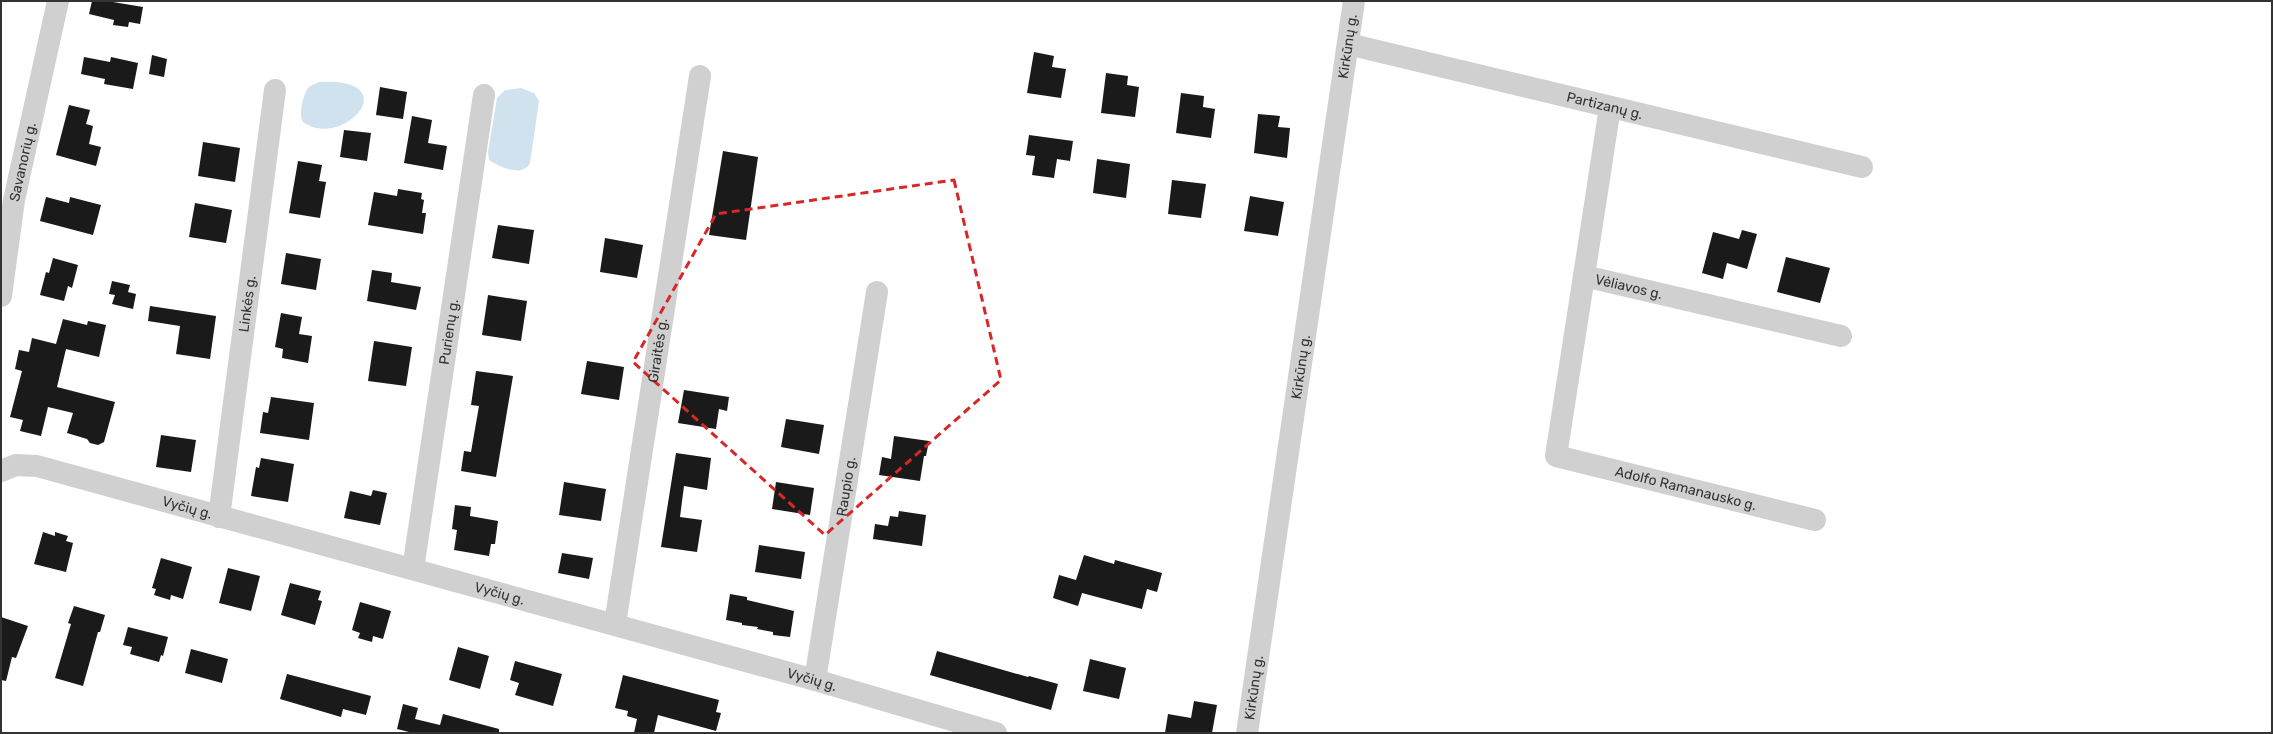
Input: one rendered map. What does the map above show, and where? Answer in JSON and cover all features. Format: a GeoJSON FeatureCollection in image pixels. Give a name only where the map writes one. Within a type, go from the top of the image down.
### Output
{"type":"FeatureCollection","features":[{"type":"Feature","properties":{"kind":"street","name":"Savanorių g."},"geometry":{"type":"LineString","coordinates":[[1,296],[7,199],[42,76],[58,1]]}},
{"type":"Feature","properties":{"kind":"street","name":"Kirkūnų g."},"geometry":{"type":"LineString","coordinates":[[1247,733],[1354,1]]}},
{"type":"Feature","properties":{"kind":"street","name":"Partizanų g."},"geometry":{"type":"LineString","coordinates":[[1348,44],[1862,167]]}},
{"type":"Feature","properties":{"kind":"street","name":"Giraitės g."},"geometry":{"type":"LineString","coordinates":[[616,624],[700,76]]}},
{"type":"Feature","properties":{"kind":"street","name":"Linkės g."},"geometry":{"type":"LineString","coordinates":[[219,517],[275,90]]}},
{"type":"Feature","properties":{"kind":"street","name":"Purienų g."},"geometry":{"type":"LineString","coordinates":[[413,569],[484,95]]}},
{"type":"Feature","properties":{"kind":"street","name":"Vėliavos g."},"geometry":{"type":"LineString","coordinates":[[1610,107],[1584,276],[1841,336]]}},
{"type":"Feature","properties":{"kind":"street","name":"Adolfo Ramanausko g."},"geometry":{"type":"LineString","coordinates":[[1584,276],[1556,456],[1815,520]]}},
{"type":"Feature","properties":{"kind":"street","name":"Raupio g."},"geometry":{"type":"LineString","coordinates":[[815,680],[876,292]]}},
{"type":"Feature","properties":{"kind":"street","name":"Vyčių g."},"geometry":{"type":"LineString","coordinates":[[1,471],[16,465],[37,466],[219,517],[616,624],[996,733]]}},
{"type":"Feature","properties":{"kind":"highlighted area"},"geometry":{"type":"Polygon","coordinates":[[[954,180],[1001,380],[825,535],[633,362],[716,214],[954,180]]]}},
{"type":"Feature","properties":{"kind":"water"},"geometry":{"type":"Polygon","coordinates":[[[319,82],[346,83],[360,90],[364,100],[360,111],[350,121],[335,127],[319,128],[303,122],[301,110],[304,95],[308,88],[319,82]]]}},
{"type":"Feature","properties":{"kind":"water"},"geometry":{"type":"Polygon","coordinates":[[[521,88],[534,93],[539,101],[530,163],[522,170],[511,170],[499,166],[489,160],[488,152],[497,98],[505,90],[521,88]]]}},
{"type":"Feature","properties":{"kind":"building"},"geometry":{"type":"Polygon","coordinates":[[[92,1],[107,1],[143,7],[140,24],[129,22],[128,27],[113,25],[114,20],[89,14],[92,1]]]}},
{"type":"Feature","properties":{"kind":"building"},"geometry":{"type":"Polygon","coordinates":[[[1034,52],[1054,56],[1052,67],[1066,69],[1061,98],[1027,93],[1034,52]]]}},
{"type":"Feature","properties":{"kind":"building"},"geometry":{"type":"Polygon","coordinates":[[[152,55],[167,59],[164,77],[149,74],[152,55]]]}},
{"type":"Feature","properties":{"kind":"building"},"geometry":{"type":"Polygon","coordinates":[[[84,57],[110,62],[111,57],[138,63],[133,89],[104,84],[105,79],[81,74],[84,57]]]}},
{"type":"Feature","properties":{"kind":"building"},"geometry":{"type":"Polygon","coordinates":[[[1106,73],[1128,76],[1127,85],[1139,87],[1135,117],[1101,113],[1106,73]]]}},
{"type":"Feature","properties":{"kind":"building"},"geometry":{"type":"Polygon","coordinates":[[[380,87],[407,92],[403,119],[376,115],[380,87]]]}},
{"type":"Feature","properties":{"kind":"building"},"geometry":{"type":"Polygon","coordinates":[[[1181,93],[1204,96],[1203,107],[1215,109],[1211,138],[1176,133],[1181,93]]]}},
{"type":"Feature","properties":{"kind":"building"},"geometry":{"type":"Polygon","coordinates":[[[69,105],[90,110],[86,124],[93,126],[89,144],[101,147],[96,166],[56,155],[69,105]]]}},
{"type":"Feature","properties":{"kind":"building"},"geometry":{"type":"Polygon","coordinates":[[[1258,114],[1280,116],[1278,127],[1290,128],[1287,158],[1254,153],[1258,114]]]}},
{"type":"Feature","properties":{"kind":"building"},"geometry":{"type":"Polygon","coordinates":[[[412,116],[432,120],[428,143],[447,146],[443,170],[404,163],[412,116]]]}},
{"type":"Feature","properties":{"kind":"building"},"geometry":{"type":"Polygon","coordinates":[[[344,130],[371,133],[367,161],[340,157],[344,130]]]}},
{"type":"Feature","properties":{"kind":"building"},"geometry":{"type":"Polygon","coordinates":[[[1029,135],[1073,141],[1070,161],[1057,159],[1054,178],[1032,175],[1035,156],[1026,155],[1029,135]]]}},
{"type":"Feature","properties":{"kind":"building"},"geometry":{"type":"Polygon","coordinates":[[[203,142],[240,148],[235,182],[198,176],[203,142]]]}},
{"type":"Feature","properties":{"kind":"building"},"geometry":{"type":"Polygon","coordinates":[[[723,151],[758,157],[746,240],[709,235],[723,151]]]}},
{"type":"Feature","properties":{"kind":"building"},"geometry":{"type":"Polygon","coordinates":[[[1097,159],[1130,164],[1126,198],[1093,193],[1097,159]]]}},
{"type":"Feature","properties":{"kind":"building"},"geometry":{"type":"Polygon","coordinates":[[[298,161],[322,165],[319,181],[326,182],[320,218],[289,213],[298,161]]]}},
{"type":"Feature","properties":{"kind":"building"},"geometry":{"type":"Polygon","coordinates":[[[1172,180],[1206,184],[1201,218],[1168,214],[1172,180]]]}},
{"type":"Feature","properties":{"kind":"building"},"geometry":{"type":"Polygon","coordinates":[[[398,189],[422,193],[421,199],[424,200],[422,213],[426,213],[423,234],[368,225],[374,192],[397,196],[398,189]]]}},
{"type":"Feature","properties":{"kind":"building"},"geometry":{"type":"Polygon","coordinates":[[[1250,196],[1284,202],[1278,236],[1244,231],[1250,196]]]}},
{"type":"Feature","properties":{"kind":"building"},"geometry":{"type":"Polygon","coordinates":[[[46,197],[69,203],[70,197],[101,205],[93,235],[40,221],[46,197]]]}},
{"type":"Feature","properties":{"kind":"building"},"geometry":{"type":"Polygon","coordinates":[[[195,203],[232,210],[226,243],[189,237],[195,203]]]}},
{"type":"Feature","properties":{"kind":"building"},"geometry":{"type":"Polygon","coordinates":[[[498,225],[534,230],[529,264],[492,258],[498,225]]]}},
{"type":"Feature","properties":{"kind":"building"},"geometry":{"type":"Polygon","coordinates":[[[1742,230],[1757,234],[1747,269],[1727,263],[1723,279],[1702,273],[1713,232],[1739,239],[1742,230]]]}},
{"type":"Feature","properties":{"kind":"building"},"geometry":{"type":"Polygon","coordinates":[[[605,238],[643,245],[637,278],[600,272],[605,238]]]}},
{"type":"Feature","properties":{"kind":"building"},"geometry":{"type":"Polygon","coordinates":[[[286,253],[321,259],[316,290],[281,284],[286,253]]]}},
{"type":"Feature","properties":{"kind":"building"},"geometry":{"type":"Polygon","coordinates":[[[1786,257],[1830,268],[1820,303],[1777,292],[1786,257]]]}},
{"type":"Feature","properties":{"kind":"building"},"geometry":{"type":"Polygon","coordinates":[[[53,258],[78,265],[72,288],[68,286],[64,301],[40,295],[46,272],[49,273],[53,258]]]}},
{"type":"Feature","properties":{"kind":"building"},"geometry":{"type":"Polygon","coordinates":[[[372,270],[392,273],[391,282],[421,287],[416,310],[367,301],[372,270]]]}},
{"type":"Feature","properties":{"kind":"building"},"geometry":{"type":"Polygon","coordinates":[[[112,281],[130,285],[128,292],[136,294],[133,309],[112,304],[115,295],[109,294],[112,281]]]}},
{"type":"Feature","properties":{"kind":"building"},"geometry":{"type":"Polygon","coordinates":[[[488,295],[527,301],[521,341],[482,335],[488,295]]]}},
{"type":"Feature","properties":{"kind":"building"},"geometry":{"type":"Polygon","coordinates":[[[150,306],[216,316],[210,359],[176,354],[180,326],[148,321],[150,306]]]}},
{"type":"Feature","properties":{"kind":"building"},"geometry":{"type":"Polygon","coordinates":[[[281,313],[302,317],[299,334],[312,336],[308,363],[282,358],[283,349],[275,347],[281,313]]]}},
{"type":"Feature","properties":{"kind":"building"},"geometry":{"type":"Polygon","coordinates":[[[63,319],[87,325],[88,321],[106,325],[99,357],[66,349],[57,387],[115,402],[104,442],[98,445],[90,443],[87,439],[67,433],[73,413],[48,407],[41,436],[20,431],[23,420],[10,417],[22,371],[15,369],[19,350],[29,352],[32,338],[56,344],[63,319]]]}},
{"type":"Feature","properties":{"kind":"building"},"geometry":{"type":"Polygon","coordinates":[[[374,341],[412,347],[406,386],[368,381],[374,341]]]}},
{"type":"Feature","properties":{"kind":"building"},"geometry":{"type":"Polygon","coordinates":[[[587,361],[624,367],[619,400],[581,394],[587,361]]]}},
{"type":"Feature","properties":{"kind":"building"},"geometry":{"type":"Polygon","coordinates":[[[476,371],[513,376],[496,477],[461,471],[464,451],[471,452],[479,406],[471,405],[476,371]]]}},
{"type":"Feature","properties":{"kind":"building"},"geometry":{"type":"Polygon","coordinates":[[[684,390],[729,397],[727,411],[719,409],[716,429],[678,423],[684,390]]]}},
{"type":"Feature","properties":{"kind":"building"},"geometry":{"type":"Polygon","coordinates":[[[271,397],[314,403],[309,440],[260,433],[263,412],[268,413],[271,397]]]}},
{"type":"Feature","properties":{"kind":"building"},"geometry":{"type":"Polygon","coordinates":[[[786,419],[824,425],[819,454],[781,447],[786,419]]]}},
{"type":"Feature","properties":{"kind":"building"},"geometry":{"type":"Polygon","coordinates":[[[161,435],[196,440],[191,472],[156,467],[161,435]]]}},
{"type":"Feature","properties":{"kind":"building"},"geometry":{"type":"Polygon","coordinates":[[[894,436],[929,441],[926,456],[924,456],[920,481],[879,475],[882,457],[891,459],[894,436]]]}},
{"type":"Feature","properties":{"kind":"building"},"geometry":{"type":"Polygon","coordinates":[[[676,453],[711,458],[707,490],[684,486],[680,517],[702,520],[697,552],[661,547],[676,453]]]}},
{"type":"Feature","properties":{"kind":"building"},"geometry":{"type":"Polygon","coordinates":[[[261,458],[294,464],[288,502],[251,496],[256,467],[259,468],[261,458]]]}},
{"type":"Feature","properties":{"kind":"building"},"geometry":{"type":"Polygon","coordinates":[[[564,482],[606,489],[601,521],[559,515],[564,482]]]}},
{"type":"Feature","properties":{"kind":"building"},"geometry":{"type":"Polygon","coordinates":[[[776,482],[814,488],[810,515],[772,509],[776,482]]]}},
{"type":"Feature","properties":{"kind":"building"},"geometry":{"type":"Polygon","coordinates":[[[373,490],[387,493],[380,525],[344,518],[350,491],[371,496],[373,490]]]}},
{"type":"Feature","properties":{"kind":"building"},"geometry":{"type":"Polygon","coordinates":[[[455,505],[471,507],[470,516],[498,521],[495,544],[491,544],[489,556],[454,550],[457,530],[452,529],[455,505]]]}},
{"type":"Feature","properties":{"kind":"building"},"geometry":{"type":"Polygon","coordinates":[[[899,511],[926,515],[922,546],[873,539],[875,524],[888,526],[890,516],[898,517],[899,511]]]}},
{"type":"Feature","properties":{"kind":"building"},"geometry":{"type":"Polygon","coordinates":[[[43,532],[55,536],[55,532],[68,536],[66,541],[73,543],[66,572],[34,564],[43,532]]]}},
{"type":"Feature","properties":{"kind":"building"},"geometry":{"type":"Polygon","coordinates":[[[759,545],[805,552],[801,579],[755,572],[759,545]]]}},
{"type":"Feature","properties":{"kind":"building"},"geometry":{"type":"Polygon","coordinates":[[[562,553],[593,558],[589,579],[558,573],[562,553]]]}},
{"type":"Feature","properties":{"kind":"building"},"geometry":{"type":"Polygon","coordinates":[[[1084,555],[1114,564],[1115,560],[1162,573],[1157,592],[1147,589],[1142,609],[1082,593],[1078,606],[1053,598],[1059,575],[1076,580],[1084,555]]]}},
{"type":"Feature","properties":{"kind":"building"},"geometry":{"type":"Polygon","coordinates":[[[161,558],[192,567],[183,599],[171,595],[170,600],[154,595],[156,589],[152,588],[161,558]]]}},
{"type":"Feature","properties":{"kind":"building"},"geometry":{"type":"Polygon","coordinates":[[[228,568],[260,576],[251,611],[219,603],[228,568]]]}},
{"type":"Feature","properties":{"kind":"building"},"geometry":{"type":"Polygon","coordinates":[[[290,583],[321,591],[318,600],[322,601],[315,625],[281,615],[290,583]]]}},
{"type":"Feature","properties":{"kind":"building"},"geometry":{"type":"Polygon","coordinates":[[[730,594],[747,597],[747,600],[794,611],[790,637],[773,635],[773,632],[757,629],[758,627],[742,625],[742,623],[726,620],[730,594]]]}},
{"type":"Feature","properties":{"kind":"building"},"geometry":{"type":"Polygon","coordinates":[[[360,602],[391,611],[383,639],[373,636],[372,642],[358,638],[360,633],[352,630],[360,602]]]}},
{"type":"Feature","properties":{"kind":"building"},"geometry":{"type":"Polygon","coordinates":[[[74,606],[105,615],[100,632],[98,632],[83,686],[55,678],[71,624],[68,623],[74,606]]]}},
{"type":"Feature","properties":{"kind":"building"},"geometry":{"type":"Polygon","coordinates":[[[1,617],[28,626],[16,658],[12,657],[6,681],[1,680],[1,617]]]}},
{"type":"Feature","properties":{"kind":"building"},"geometry":{"type":"Polygon","coordinates":[[[128,627],[168,637],[163,656],[161,655],[159,662],[130,654],[132,647],[123,645],[128,627]]]}},
{"type":"Feature","properties":{"kind":"building"},"geometry":{"type":"Polygon","coordinates":[[[458,647],[489,656],[480,689],[449,680],[458,647]]]}},
{"type":"Feature","properties":{"kind":"building"},"geometry":{"type":"Polygon","coordinates":[[[191,649],[228,659],[222,683],[185,673],[191,649]]]}},
{"type":"Feature","properties":{"kind":"building"},"geometry":{"type":"Polygon","coordinates":[[[937,651],[1058,684],[1051,710],[930,675],[937,651]]]}},
{"type":"Feature","properties":{"kind":"building"},"geometry":{"type":"Polygon","coordinates":[[[1090,659],[1126,668],[1119,699],[1083,691],[1090,659]]]}},
{"type":"Feature","properties":{"kind":"building"},"geometry":{"type":"Polygon","coordinates":[[[515,661],[562,674],[553,706],[515,695],[519,683],[510,680],[515,661]]]}},
{"type":"Feature","properties":{"kind":"building"},"geometry":{"type":"Polygon","coordinates":[[[287,674],[371,696],[366,715],[343,709],[341,717],[280,699],[287,674]]]}},
{"type":"Feature","properties":{"kind":"building"},"geometry":{"type":"Polygon","coordinates":[[[623,675],[719,700],[716,712],[721,713],[716,731],[658,715],[654,733],[634,733],[637,719],[627,716],[628,711],[615,708],[623,675]]]}},
{"type":"Feature","properties":{"kind":"building"},"geometry":{"type":"Polygon","coordinates":[[[1194,701],[1217,705],[1212,733],[1165,733],[1168,714],[1191,718],[1194,701]]]}},
{"type":"Feature","properties":{"kind":"building"},"geometry":{"type":"Polygon","coordinates":[[[403,704],[418,708],[415,719],[440,725],[443,714],[499,729],[499,733],[413,733],[397,729],[403,704]]]}}]}
